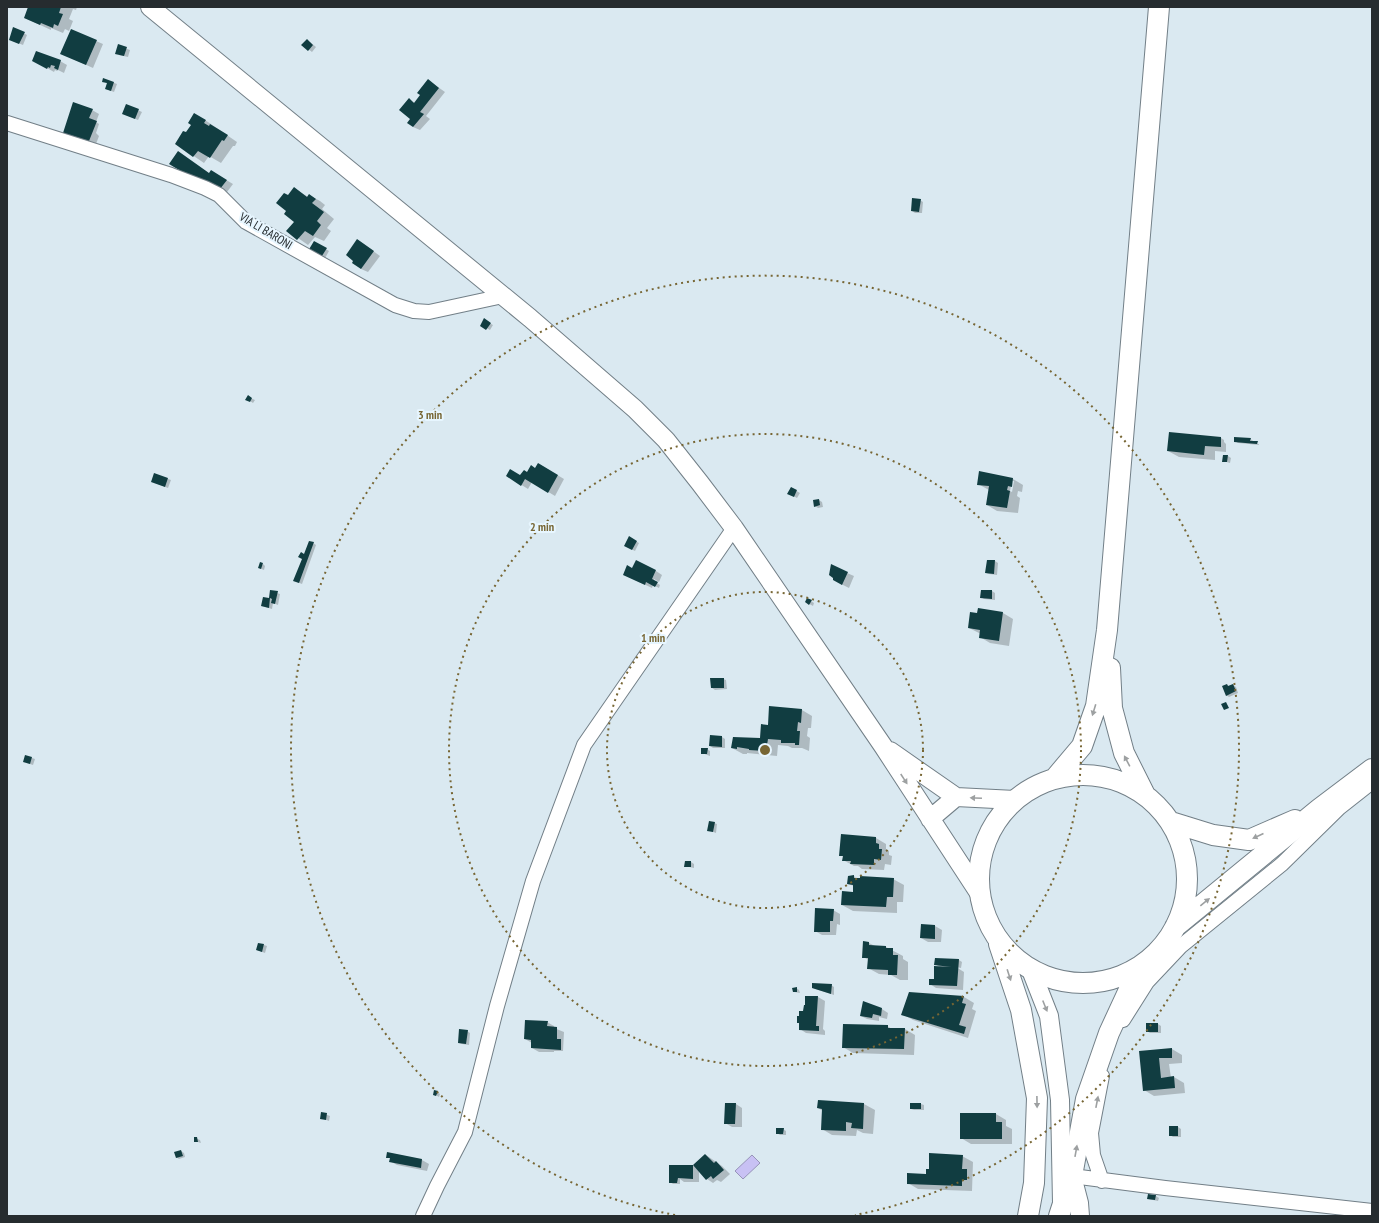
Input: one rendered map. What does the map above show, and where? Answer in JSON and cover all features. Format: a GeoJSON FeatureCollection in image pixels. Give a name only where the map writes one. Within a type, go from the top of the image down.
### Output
{"type":"FeatureCollection","features":[{"type":"Feature","properties":{"kind":"main road"},"geometry":{"type":"LineString","coordinates":[[1056,778],[1082,746],[1096,706],[1107,630],[1159,7]]}},
{"type":"Feature","properties":{"kind":"main road"},"geometry":{"type":"LineString","coordinates":[[1107,630],[1112,708],[1124,753],[1146,795]]}},
{"type":"Feature","properties":{"kind":"main road"},"geometry":{"type":"LineString","coordinates":[[1175,926],[1319,809],[1372,769]]}},
{"type":"Feature","properties":{"kind":"main road"},"geometry":{"type":"LineString","coordinates":[[997,938],[1012,956],[1031,970],[1058,980],[1086,983],[1114,978],[1140,966],[1160,948],[1175,926],[1186,892],[1184,856],[1171,822],[1146,795],[1118,780],[1087,774],[1056,778],[1034,787],[1015,800],[993,826],[981,859],[980,893],[986,917],[997,938],[1021,1010],[1037,1098],[1034,1183],[1028,1216]]}},
{"type":"Feature","properties":{"kind":"main road"},"geometry":{"type":"LineString","coordinates":[[1171,822],[1213,836],[1249,840],[1319,809]]}},
{"type":"Feature","properties":{"kind":"main road"},"geometry":{"type":"LineString","coordinates":[[1066,1214],[1086,1099],[1110,1033],[1140,966]]}},
{"type":"Feature","properties":{"kind":"street"},"geometry":{"type":"LineString","coordinates":[[150,7],[548,333],[636,408],[666,440],[734,528],[883,746],[980,893]]}},
{"type":"Feature","properties":{"kind":"street","name":"VIA LI BARONI"},"geometry":{"type":"LineString","coordinates":[[7,123],[171,175],[205,188],[218,195],[246,222],[395,305],[414,311],[429,312],[503,296]]}},
{"type":"Feature","properties":{"kind":"street"},"geometry":{"type":"LineString","coordinates":[[423,1216],[465,1132],[497,1006],[533,881],[584,745],[734,528]]}},
{"type":"Feature","properties":{"kind":"street"},"geometry":{"type":"LineString","coordinates":[[883,746],[956,797],[1015,800]]}},
{"type":"Feature","properties":{"kind":"street"},"geometry":{"type":"LineString","coordinates":[[1102,1181],[1093,1155],[1091,1134],[1102,1077],[1109,1056],[1110,1033],[1124,1018],[1147,982],[1181,946],[1282,864],[1339,808],[1372,782]]}},
{"type":"Feature","properties":{"kind":"street"},"geometry":{"type":"LineString","coordinates":[[930,819],[956,797]]}},
{"type":"Feature","properties":{"kind":"street"},"geometry":{"type":"LineString","coordinates":[[1031,970],[1049,1016],[1060,1100],[1066,1214]]}},
{"type":"Feature","properties":{"kind":"street"},"geometry":{"type":"LineString","coordinates":[[1072,1176],[1102,1181],[1372,1211]]}},
{"type":"Feature","properties":{"kind":"shaded area"},"geometry":{"type":"Polygon","coordinates":[[[752,1155],[760,1163],[743,1179],[735,1171],[752,1155]]]}},
{"type":"Feature","properties":{"kind":"building"},"geometry":{"type":"Polygon","coordinates":[[[28,7],[61,7],[59,13],[63,14],[58,26],[54,24],[53,28],[41,23],[40,25],[24,18],[28,7]]]}},
{"type":"Feature","properties":{"kind":"building"},"geometry":{"type":"Polygon","coordinates":[[[13,27],[25,32],[19,44],[9,40],[13,27]]]}},
{"type":"Feature","properties":{"kind":"building"},"geometry":{"type":"Polygon","coordinates":[[[71,29],[97,40],[86,65],[60,54],[71,29]]]}},
{"type":"Feature","properties":{"kind":"building"},"geometry":{"type":"Polygon","coordinates":[[[307,39],[313,45],[308,51],[301,45],[307,39]]]}},
{"type":"Feature","properties":{"kind":"building"},"geometry":{"type":"Polygon","coordinates":[[[118,44],[127,47],[124,56],[115,54],[118,44]]]}},
{"type":"Feature","properties":{"kind":"building"},"geometry":{"type":"Polygon","coordinates":[[[36,51],[61,60],[58,70],[54,68],[55,66],[51,65],[50,68],[48,67],[47,69],[32,61],[36,51]]]}},
{"type":"Feature","properties":{"kind":"building"},"geometry":{"type":"Polygon","coordinates":[[[103,78],[114,82],[111,91],[105,89],[107,83],[102,82],[103,78]]]}},
{"type":"Feature","properties":{"kind":"building"},"geometry":{"type":"Polygon","coordinates":[[[428,79],[439,88],[420,112],[424,114],[413,127],[407,123],[410,119],[399,110],[409,98],[414,103],[420,95],[417,93],[428,79]]]}},
{"type":"Feature","properties":{"kind":"building"},"geometry":{"type":"Polygon","coordinates":[[[73,102],[93,109],[89,118],[97,121],[89,141],[63,133],[73,102]]]}},
{"type":"Feature","properties":{"kind":"building"},"geometry":{"type":"Polygon","coordinates":[[[126,104],[139,109],[135,119],[122,114],[126,104]]]}},
{"type":"Feature","properties":{"kind":"building"},"geometry":{"type":"Polygon","coordinates":[[[194,113],[206,120],[204,123],[209,126],[210,124],[228,135],[224,141],[222,140],[210,158],[198,151],[193,157],[175,144],[183,131],[186,132],[191,125],[188,123],[194,113]]]}},
{"type":"Feature","properties":{"kind":"building"},"geometry":{"type":"Polygon","coordinates":[[[178,151],[209,173],[211,170],[227,180],[220,189],[178,172],[179,170],[169,164],[178,151]]]}},
{"type":"Feature","properties":{"kind":"building"},"geometry":{"type":"Polygon","coordinates":[[[294,187],[307,197],[309,194],[316,199],[312,203],[324,212],[317,221],[321,225],[313,236],[305,231],[297,240],[286,231],[294,222],[284,214],[286,211],[276,203],[284,193],[288,195],[294,187]]]}},
{"type":"Feature","properties":{"kind":"building"},"geometry":{"type":"Polygon","coordinates":[[[912,198],[921,199],[919,212],[911,211],[912,198]]]}},
{"type":"Feature","properties":{"kind":"building"},"geometry":{"type":"Polygon","coordinates":[[[357,239],[374,251],[361,269],[352,263],[353,261],[346,255],[357,239]]]}},
{"type":"Feature","properties":{"kind":"building"},"geometry":{"type":"Polygon","coordinates":[[[314,241],[327,248],[320,259],[308,251],[314,241]]]}},
{"type":"Feature","properties":{"kind":"building"},"geometry":{"type":"Polygon","coordinates":[[[484,318],[491,323],[486,330],[480,326],[484,318]]]}},
{"type":"Feature","properties":{"kind":"building"},"geometry":{"type":"Polygon","coordinates":[[[248,395],[252,398],[250,402],[245,400],[248,395]]]}},
{"type":"Feature","properties":{"kind":"building"},"geometry":{"type":"Polygon","coordinates":[[[1169,432],[1221,437],[1221,447],[1205,446],[1204,455],[1167,451],[1169,432]]]}},
{"type":"Feature","properties":{"kind":"building"},"geometry":{"type":"Polygon","coordinates":[[[1234,437],[1251,438],[1250,441],[1258,441],[1257,444],[1234,442],[1234,437]]]}},
{"type":"Feature","properties":{"kind":"building"},"geometry":{"type":"Polygon","coordinates":[[[1223,455],[1228,455],[1227,462],[1222,462],[1223,455]]]}},
{"type":"Feature","properties":{"kind":"building"},"geometry":{"type":"Polygon","coordinates":[[[538,463],[558,475],[548,493],[525,479],[521,486],[506,476],[510,469],[520,475],[524,470],[527,472],[531,465],[535,468],[538,463]]]}},
{"type":"Feature","properties":{"kind":"building"},"geometry":{"type":"Polygon","coordinates":[[[979,471],[1013,478],[1012,487],[1008,486],[1007,490],[1010,491],[1007,508],[986,505],[989,486],[977,485],[979,471]]]}},
{"type":"Feature","properties":{"kind":"building"},"geometry":{"type":"Polygon","coordinates":[[[154,473],[168,478],[165,487],[151,482],[154,473]]]}},
{"type":"Feature","properties":{"kind":"building"},"geometry":{"type":"Polygon","coordinates":[[[791,487],[797,490],[794,497],[787,494],[791,487]]]}},
{"type":"Feature","properties":{"kind":"building"},"geometry":{"type":"Polygon","coordinates":[[[819,499],[820,505],[814,507],[813,500],[819,499]]]}},
{"type":"Feature","properties":{"kind":"building"},"geometry":{"type":"Polygon","coordinates":[[[629,536],[637,541],[632,550],[624,546],[629,536]]]}},
{"type":"Feature","properties":{"kind":"building"},"geometry":{"type":"Polygon","coordinates":[[[309,541],[314,542],[299,583],[293,581],[302,559],[298,557],[301,552],[304,554],[309,541]]]}},
{"type":"Feature","properties":{"kind":"building"},"geometry":{"type":"Polygon","coordinates":[[[636,560],[656,570],[652,579],[658,582],[655,587],[646,582],[645,585],[623,575],[627,565],[632,568],[636,560]]]}},
{"type":"Feature","properties":{"kind":"building"},"geometry":{"type":"Polygon","coordinates":[[[987,560],[995,560],[994,574],[985,573],[987,560]]]}},
{"type":"Feature","properties":{"kind":"building"},"geometry":{"type":"Polygon","coordinates":[[[260,562],[263,563],[261,569],[258,568],[260,562]]]}},
{"type":"Feature","properties":{"kind":"building"},"geometry":{"type":"Polygon","coordinates":[[[831,564],[848,572],[842,585],[833,580],[833,578],[829,575],[831,564]]]}},
{"type":"Feature","properties":{"kind":"building"},"geometry":{"type":"Polygon","coordinates":[[[270,590],[278,591],[275,604],[271,603],[272,599],[270,598],[269,608],[261,606],[263,597],[269,598],[270,590]]]}},
{"type":"Feature","properties":{"kind":"building"},"geometry":{"type":"Polygon","coordinates":[[[981,590],[992,590],[992,599],[980,598],[981,590]]]}},
{"type":"Feature","properties":{"kind":"building"},"geometry":{"type":"Polygon","coordinates":[[[807,598],[812,600],[809,605],[805,602],[807,598]]]}},
{"type":"Feature","properties":{"kind":"building"},"geometry":{"type":"Polygon","coordinates":[[[978,608],[1003,612],[999,641],[979,638],[980,630],[968,628],[970,612],[977,613],[978,608]]]}},
{"type":"Feature","properties":{"kind":"building"},"geometry":{"type":"Polygon","coordinates":[[[710,678],[724,678],[724,688],[711,688],[710,678]]]}},
{"type":"Feature","properties":{"kind":"building"},"geometry":{"type":"Polygon","coordinates":[[[1227,684],[1228,686],[1233,684],[1236,691],[1226,696],[1222,686],[1227,684]]]}},
{"type":"Feature","properties":{"kind":"building"},"geometry":{"type":"Polygon","coordinates":[[[1226,702],[1229,708],[1224,710],[1221,704],[1226,702]]]}},
{"type":"Feature","properties":{"kind":"building"},"geometry":{"type":"Polygon","coordinates":[[[769,706],[802,709],[801,723],[798,722],[797,731],[800,731],[799,745],[795,745],[795,743],[781,743],[781,740],[768,739],[766,751],[749,750],[737,747],[737,749],[731,748],[733,737],[760,738],[761,724],[768,725],[769,706]]]}},
{"type":"Feature","properties":{"kind":"building"},"geometry":{"type":"Polygon","coordinates":[[[710,735],[722,736],[722,747],[709,746],[710,735]]]}},
{"type":"Feature","properties":{"kind":"building"},"geometry":{"type":"Polygon","coordinates":[[[701,748],[708,748],[707,754],[701,754],[701,748]]]}},
{"type":"Feature","properties":{"kind":"building"},"geometry":{"type":"Polygon","coordinates":[[[25,755],[32,757],[30,764],[23,762],[25,755]]]}},
{"type":"Feature","properties":{"kind":"building"},"geometry":{"type":"Polygon","coordinates":[[[709,821],[715,822],[713,832],[707,831],[709,821]]]}},
{"type":"Feature","properties":{"kind":"building"},"geometry":{"type":"Polygon","coordinates":[[[841,834],[876,837],[876,843],[879,844],[879,849],[882,849],[881,860],[874,859],[874,865],[850,864],[851,861],[842,861],[843,856],[839,856],[841,834]]]}},
{"type":"Feature","properties":{"kind":"building"},"geometry":{"type":"Polygon","coordinates":[[[685,861],[691,861],[691,867],[684,867],[685,861]]]}},
{"type":"Feature","properties":{"kind":"building"},"geometry":{"type":"Polygon","coordinates":[[[854,875],[854,878],[860,878],[860,876],[894,878],[893,897],[887,897],[886,907],[841,905],[842,891],[853,892],[853,885],[847,884],[848,876],[854,875]]]}},
{"type":"Feature","properties":{"kind":"building"},"geometry":{"type":"Polygon","coordinates":[[[815,908],[834,909],[833,921],[830,921],[830,932],[814,932],[815,908]]]}},
{"type":"Feature","properties":{"kind":"building"},"geometry":{"type":"Polygon","coordinates":[[[921,924],[935,925],[935,939],[920,938],[921,924]]]}},
{"type":"Feature","properties":{"kind":"building"},"geometry":{"type":"Polygon","coordinates":[[[863,941],[869,942],[869,945],[893,948],[893,955],[898,955],[897,975],[888,975],[888,970],[867,969],[868,958],[862,958],[863,941]]]}},
{"type":"Feature","properties":{"kind":"building"},"geometry":{"type":"Polygon","coordinates":[[[258,943],[264,944],[262,952],[256,950],[258,943]]]}},
{"type":"Feature","properties":{"kind":"building"},"geometry":{"type":"Polygon","coordinates":[[[935,958],[959,959],[957,986],[929,985],[929,979],[934,979],[934,966],[951,967],[934,965],[935,958]]]}},
{"type":"Feature","properties":{"kind":"building"},"geometry":{"type":"Polygon","coordinates":[[[812,983],[832,984],[831,994],[812,988],[812,983]]]}},
{"type":"Feature","properties":{"kind":"building"},"geometry":{"type":"Polygon","coordinates":[[[797,987],[797,992],[793,992],[792,988],[797,987]]]}},
{"type":"Feature","properties":{"kind":"building"},"geometry":{"type":"Polygon","coordinates":[[[909,992],[964,996],[962,1003],[966,1004],[959,1025],[966,1027],[964,1034],[901,1015],[909,992]]]}},
{"type":"Feature","properties":{"kind":"building"},"geometry":{"type":"Polygon","coordinates":[[[805,996],[818,996],[816,1026],[819,1026],[819,1031],[799,1030],[797,1016],[799,1016],[799,1011],[803,1011],[805,996]]]}},
{"type":"Feature","properties":{"kind":"building"},"geometry":{"type":"Polygon","coordinates":[[[863,1001],[882,1008],[881,1016],[873,1014],[872,1018],[860,1016],[863,1001]]]}},
{"type":"Feature","properties":{"kind":"building"},"geometry":{"type":"Polygon","coordinates":[[[525,1020],[548,1021],[547,1026],[557,1027],[557,1039],[561,1039],[561,1050],[531,1048],[531,1040],[524,1039],[525,1020]]]}},
{"type":"Feature","properties":{"kind":"building"},"geometry":{"type":"Polygon","coordinates":[[[1146,1023],[1158,1023],[1158,1032],[1146,1032],[1146,1023]]]}},
{"type":"Feature","properties":{"kind":"building"},"geometry":{"type":"Polygon","coordinates":[[[843,1024],[888,1025],[888,1028],[905,1028],[904,1049],[842,1048],[843,1024]]]}},
{"type":"Feature","properties":{"kind":"building"},"geometry":{"type":"Polygon","coordinates":[[[459,1029],[468,1030],[466,1044],[458,1043],[459,1029]]]}},
{"type":"Feature","properties":{"kind":"building"},"geometry":{"type":"Polygon","coordinates":[[[1172,1048],[1172,1058],[1159,1058],[1161,1078],[1174,1076],[1175,1088],[1143,1091],[1139,1051],[1172,1048]]]}},
{"type":"Feature","properties":{"kind":"building"},"geometry":{"type":"Polygon","coordinates":[[[434,1090],[438,1091],[436,1096],[433,1095],[434,1090]]]}},
{"type":"Feature","properties":{"kind":"building"},"geometry":{"type":"Polygon","coordinates":[[[818,1100],[864,1103],[863,1129],[851,1128],[852,1123],[846,1122],[846,1131],[821,1130],[822,1109],[817,1108],[818,1100]]]}},
{"type":"Feature","properties":{"kind":"building"},"geometry":{"type":"Polygon","coordinates":[[[725,1103],[736,1103],[735,1124],[724,1124],[725,1103]]]}},
{"type":"Feature","properties":{"kind":"building"},"geometry":{"type":"Polygon","coordinates":[[[910,1103],[921,1103],[921,1109],[910,1109],[910,1103]]]}},
{"type":"Feature","properties":{"kind":"building"},"geometry":{"type":"Polygon","coordinates":[[[321,1112],[327,1113],[326,1120],[320,1119],[321,1112]]]}},
{"type":"Feature","properties":{"kind":"building"},"geometry":{"type":"Polygon","coordinates":[[[960,1113],[996,1113],[996,1122],[1002,1122],[1002,1139],[960,1139],[960,1113]]]}},
{"type":"Feature","properties":{"kind":"building"},"geometry":{"type":"Polygon","coordinates":[[[1169,1126],[1178,1126],[1178,1136],[1169,1136],[1169,1126]]]}},
{"type":"Feature","properties":{"kind":"building"},"geometry":{"type":"Polygon","coordinates":[[[776,1128],[784,1128],[783,1134],[776,1134],[776,1128]]]}},
{"type":"Feature","properties":{"kind":"building"},"geometry":{"type":"Polygon","coordinates":[[[194,1137],[197,1137],[198,1142],[194,1142],[194,1137]]]}},
{"type":"Feature","properties":{"kind":"building"},"geometry":{"type":"Polygon","coordinates":[[[181,1150],[183,1156],[176,1158],[174,1152],[181,1150]]]}},
{"type":"Feature","properties":{"kind":"building"},"geometry":{"type":"Polygon","coordinates":[[[387,1152],[422,1159],[421,1168],[389,1162],[390,1158],[386,1158],[387,1152]]]}},
{"type":"Feature","properties":{"kind":"building"},"geometry":{"type":"Polygon","coordinates":[[[929,1153],[963,1155],[962,1169],[967,1169],[967,1180],[962,1180],[962,1186],[907,1184],[907,1173],[926,1174],[926,1169],[929,1169],[929,1153]]]}},
{"type":"Feature","properties":{"kind":"building"},"geometry":{"type":"Polygon","coordinates":[[[705,1154],[714,1163],[716,1161],[724,1170],[713,1179],[711,1176],[706,1180],[693,1165],[705,1154]]]}},
{"type":"Feature","properties":{"kind":"building"},"geometry":{"type":"Polygon","coordinates":[[[669,1165],[693,1165],[693,1179],[678,1178],[677,1183],[669,1183],[669,1165]]]}},
{"type":"Feature","properties":{"kind":"building"},"geometry":{"type":"Polygon","coordinates":[[[1148,1194],[1156,1195],[1155,1200],[1147,1199],[1148,1194]]]}}]}
